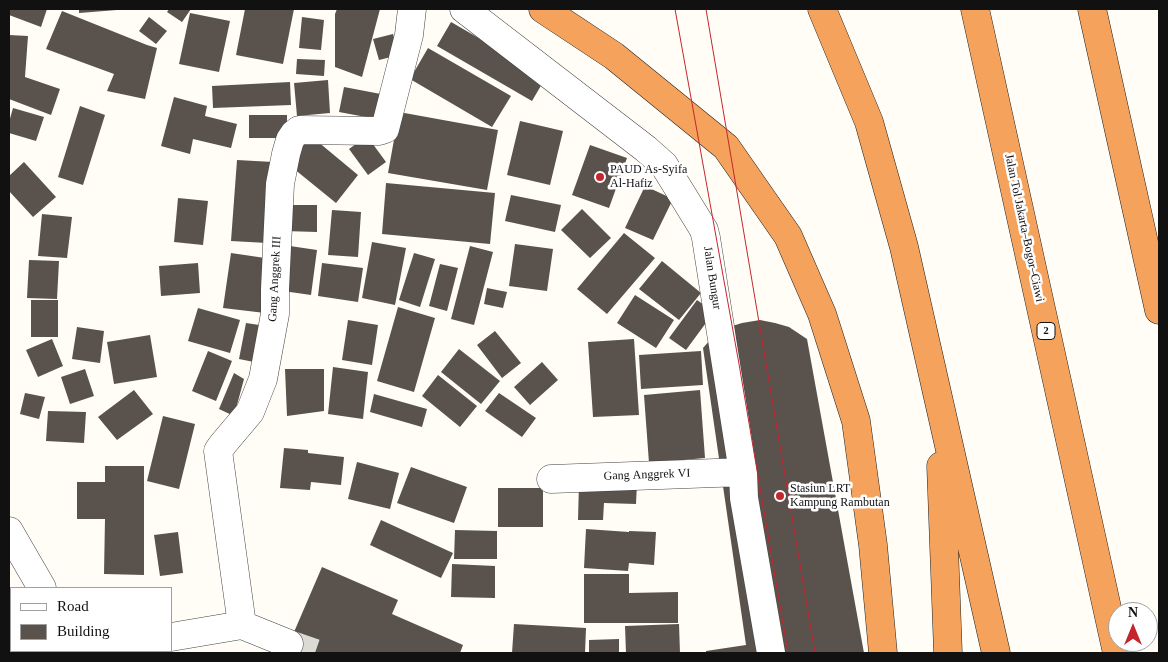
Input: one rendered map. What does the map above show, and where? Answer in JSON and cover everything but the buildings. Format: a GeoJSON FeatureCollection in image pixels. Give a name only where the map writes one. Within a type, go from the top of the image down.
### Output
{"type":"FeatureCollection","features":[{"type":"Feature","properties":{"kind":"highway"},"geometry":{"type":"LineString","coordinates":[[543,9],[614,56],[726,147],[788,236],[822,314],[856,421],[873,545],[883,653]]}},
{"type":"Feature","properties":{"kind":"highway"},"geometry":{"type":"LineString","coordinates":[[822,9],[869,122],[904,247],[996,653]]}},
{"type":"Feature","properties":{"kind":"highway","name":"Jalan Tol Jakarta–Bogor–Ciawi"},"geometry":{"type":"LineString","coordinates":[[975,9],[1117,653]]}},
{"type":"Feature","properties":{"kind":"highway"},"geometry":{"type":"LineString","coordinates":[[1092,9],[1159,310]]}},
{"type":"Feature","properties":{"kind":"highway"},"geometry":{"type":"LineString","coordinates":[[939,400],[948,653]]}},
{"type":"Feature","properties":{"kind":"street","name":"Gang Anggrek III"},"geometry":{"type":"LineString","coordinates":[[242,625],[218,451],[250,412],[263,378],[275,314],[280,184],[286,154],[290,140],[299,130],[379,132],[385,128],[409,35],[412,9]]}},
{"type":"Feature","properties":{"kind":"street","name":"Jalan Bungur"},"geometry":{"type":"LineString","coordinates":[[464,9],[646,149],[664,165],[704,230],[743,472],[744,498],[771,653]]}},
{"type":"Feature","properties":{"kind":"street","name":"Gang Anggrek VI"},"geometry":{"type":"LineString","coordinates":[[551,479],[743,472]]}},
{"type":"Feature","properties":{"kind":"street"},"geometry":{"type":"LineString","coordinates":[[9,531],[39,587]]}},
{"type":"Feature","properties":{"kind":"street"},"geometry":{"type":"LineString","coordinates":[[172,638],[242,625],[289,644]]}},
{"type":"Feature","properties":{"kind":"tunnel"},"geometry":{"type":"LineString","coordinates":[[289,644],[315,653]]}},
{"type":"Feature","properties":{"kind":"tram line"},"geometry":{"type":"LineString","coordinates":[[675,9],[739,364],[788,653]]}},
{"type":"Feature","properties":{"kind":"tram line"},"geometry":{"type":"LineString","coordinates":[[706,9],[815,653]]}},
{"type":"Feature","properties":{"kind":"place","name":"PAUD As-Syifa Al-Hafiz"},"geometry":{"type":"Point","coordinates":[600,177]}},
{"type":"Feature","properties":{"kind":"place","name":"Stasiun LRT Kampung Rambutan"},"geometry":{"type":"Point","coordinates":[780,496]}}]}
